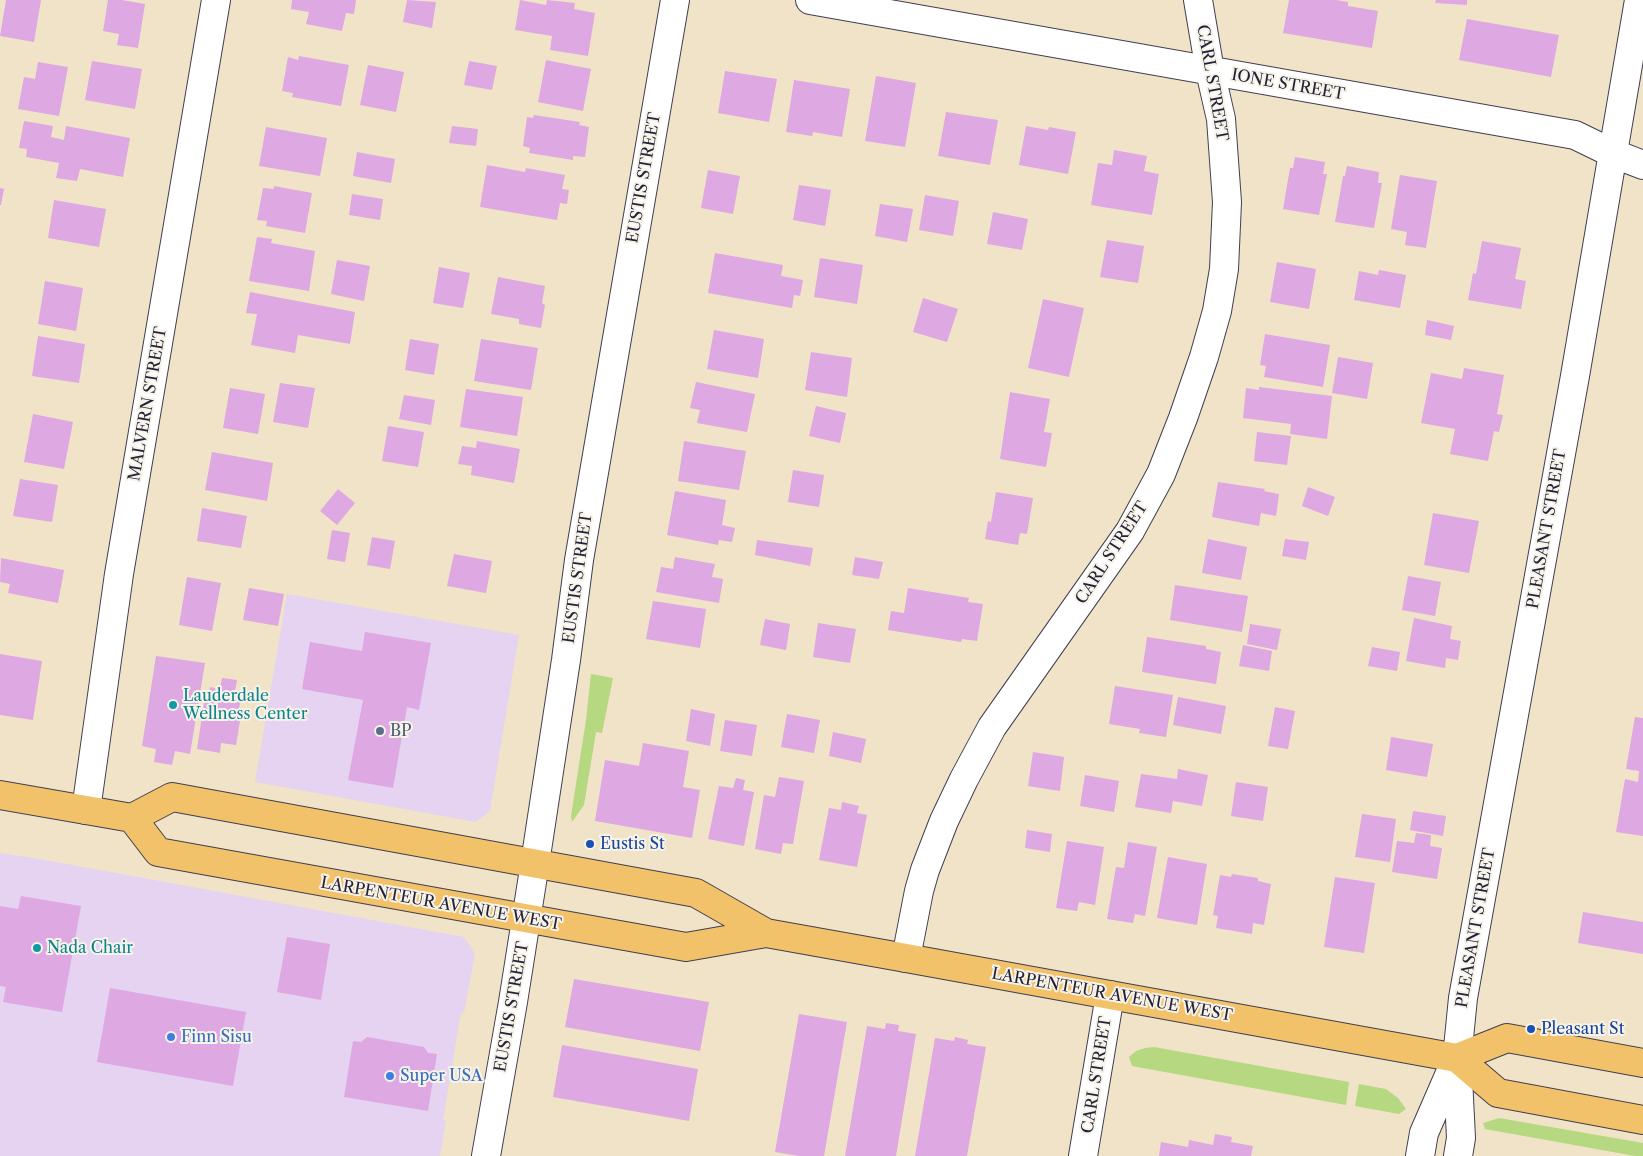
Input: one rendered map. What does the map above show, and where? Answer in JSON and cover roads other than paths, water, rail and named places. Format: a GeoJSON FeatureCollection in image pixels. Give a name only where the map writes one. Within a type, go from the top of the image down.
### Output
{"type":"FeatureCollection","features":[{"type":"Feature","properties":{"kind":"main road"},"geometry":{"type":"LineString","coordinates":[[0,795],[132,818]]}},
{"type":"Feature","properties":{"kind":"main road","name":"LARPENTEUR AVENUE WEST"},"geometry":{"type":"LineString","coordinates":[[766,933],[696,892],[172,796],[132,818],[158,852],[526,919],[686,947],[766,933],[1457,1058]]}},
{"type":"Feature","properties":{"kind":"main road"},"geometry":{"type":"LineString","coordinates":[[1643,1063],[1507,1038],[1457,1058],[1498,1093],[1643,1120]]}},
{"type":"Feature","properties":{"kind":"street","name":"MALVERN STREET"},"geometry":{"type":"LineString","coordinates":[[86,810],[119,574],[216,0]]}},
{"type":"Feature","properties":{"kind":"street","name":"EUSTIS STREET"},"geometry":{"type":"LineString","coordinates":[[486,1156],[535,863],[566,660],[579,560],[675,0]]}},
{"type":"Feature","properties":{"kind":"street","name":"IONE STREET"},"geometry":{"type":"LineString","coordinates":[[810,0],[1575,135],[1612,153],[1643,165]]}},
{"type":"Feature","properties":{"kind":"street","name":"CARL STREET"},"geometry":{"type":"LineString","coordinates":[[906,958],[925,870],[944,821],[964,779],[992,727],[1130,532],[1161,474],[1184,418],[1204,357],[1217,311],[1224,269],[1227,202],[1221,119],[1210,71],[1198,0]]}},
{"type":"Feature","properties":{"kind":"street","name":"PLEASANT STREET"},"geometry":{"type":"LineString","coordinates":[[1458,1156],[1461,1138],[1457,1058],[1463,998],[1575,376],[1638,0]]}},
{"type":"Feature","properties":{"kind":"street","name":"CARL STREET"},"geometry":{"type":"LineString","coordinates":[[1083,1156],[1110,995]]}},
{"type":"Feature","properties":{"kind":"street","name":"PLEASANT STREET"},"geometry":{"type":"LineString","coordinates":[[1420,1156],[1424,1133],[1457,1058]]}},
{"type":"Feature","properties":{"kind":"place","name":"Lauderdale Wellness Center"},"geometry":{"type":"Point","coordinates":[173,705]}},
{"type":"Feature","properties":{"kind":"place","name":"BP"},"geometry":{"type":"Point","coordinates":[380,731]}},
{"type":"Feature","properties":{"kind":"place","name":"Eustis St"},"geometry":{"type":"Point","coordinates":[590,844]}},
{"type":"Feature","properties":{"kind":"place","name":"Nada Chair"},"geometry":{"type":"Point","coordinates":[37,948]}},
{"type":"Feature","properties":{"kind":"place","name":"Pleasant St"},"geometry":{"type":"Point","coordinates":[1531,1029]}},
{"type":"Feature","properties":{"kind":"place","name":"Finn Sisu"},"geometry":{"type":"Point","coordinates":[171,1037]}},
{"type":"Feature","properties":{"kind":"place","name":"Super USA"},"geometry":{"type":"Point","coordinates":[390,1076]}}]}
